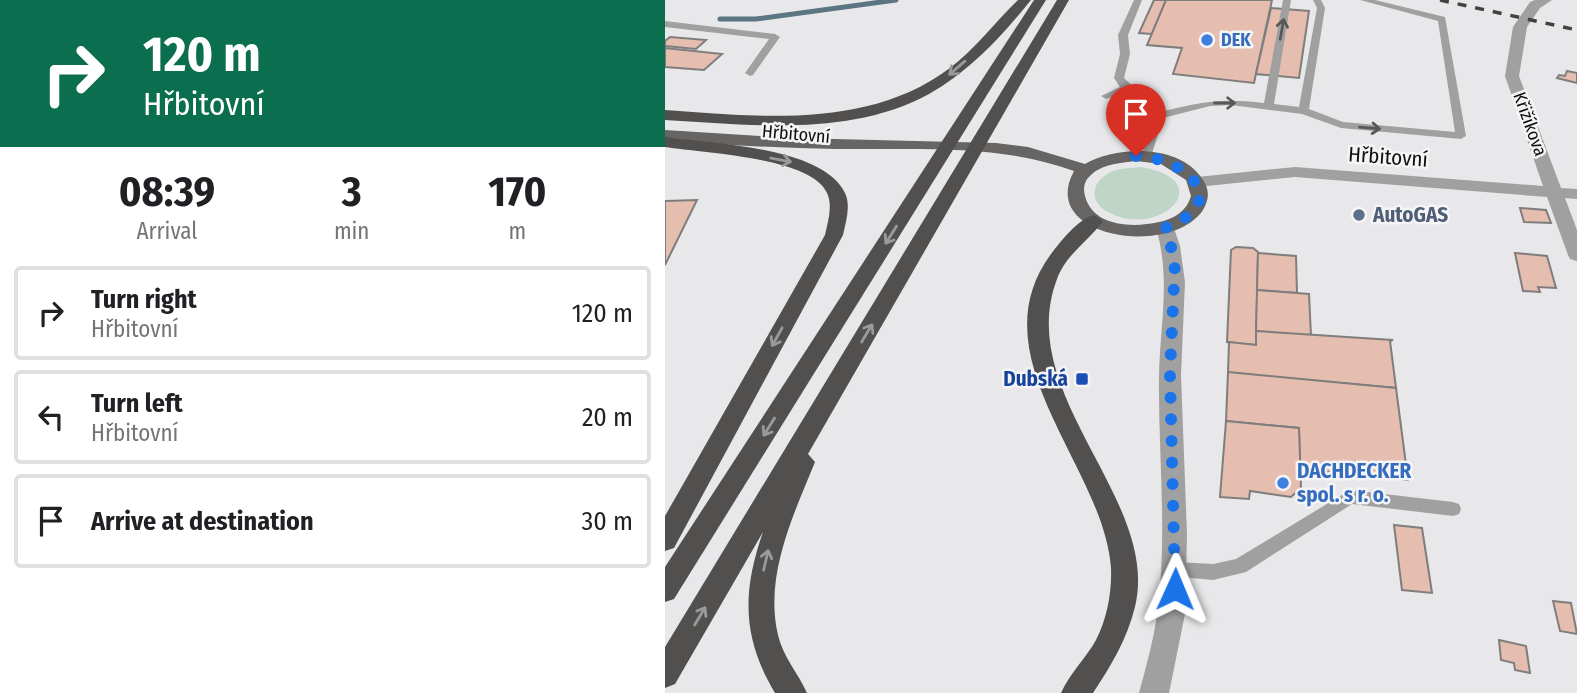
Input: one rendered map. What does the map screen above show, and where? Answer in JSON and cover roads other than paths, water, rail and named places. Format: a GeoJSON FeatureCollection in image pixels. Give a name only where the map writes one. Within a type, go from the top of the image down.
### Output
{"type":"FeatureCollection","features":[{"type":"Feature","properties":{"kind":"highway"},"geometry":{"type":"LineString","coordinates":[[665,115],[790,120],[832,117],[880,108],[924,91],[940,81],[965,61],[1025,0]]}},
{"type":"Feature","properties":{"kind":"highway"},"geometry":{"type":"LineString","coordinates":[[665,590],[1040,0]]}},
{"type":"Feature","properties":{"kind":"highway"},"geometry":{"type":"LineString","coordinates":[[665,674],[1063,0]]}},
{"type":"Feature","properties":{"kind":"highway"},"geometry":{"type":"LineString","coordinates":[[665,142],[795,162],[825,179],[838,197],[840,209],[834,235],[665,540]]}},
{"type":"Feature","properties":{"kind":"highway"},"geometry":{"type":"LineString","coordinates":[[1078,690],[1106,652],[1118,624],[1125,598],[1125,572],[1114,524],[1049,383],[1038,331],[1039,304],[1047,277],[1068,246],[1094,222]]}},
{"type":"Feature","properties":{"kind":"highway"},"geometry":{"type":"LineString","coordinates":[[792,693],[780,677],[767,651],[759,603],[761,579],[775,531],[832,392]]}},
{"type":"Feature","properties":{"kind":"main road","name":"Hřbitovní"},"geometry":{"type":"LineString","coordinates":[[665,122],[1013,151],[1053,158],[1086,170]]}},
{"type":"Feature","properties":{"kind":"main road","name":"Hřbitovní"},"geometry":{"type":"LineString","coordinates":[[665,135],[804,144],[928,145]]}},
{"type":"Feature","properties":{"kind":"main road"},"geometry":{"type":"LineString","coordinates":[[1146,157],[1179,167],[1197,182],[1200,195],[1195,209],[1182,220],[1165,228],[1131,231],[1094,222],[1084,214],[1074,200],[1076,182],[1086,170],[1114,158],[1146,157]]}},
{"type":"Feature","properties":{"kind":"street","name":"Křižíkova"},"geometry":{"type":"LineString","coordinates":[[1546,0],[1535,5],[1520,27],[1512,76],[1577,255]]}},
{"type":"Feature","properties":{"kind":"street","name":"Hřbitovní"},"geometry":{"type":"LineString","coordinates":[[1197,182],[1295,172],[1577,194]]}},
{"type":"Feature","properties":{"kind":"street"},"geometry":{"type":"LineString","coordinates":[[1154,693],[1169,637],[1176,570],[1170,373],[1175,260],[1165,228]]}},
{"type":"Feature","properties":{"kind":"lane"},"geometry":{"type":"LineString","coordinates":[[1138,0],[1123,34],[1125,54],[1119,78],[1124,86],[1158,116]]}},
{"type":"Feature","properties":{"kind":"lane"},"geometry":{"type":"LineString","coordinates":[[1268,107],[1287,0]]}},
{"type":"Feature","properties":{"kind":"lane"},"geometry":{"type":"LineString","coordinates":[[1304,111],[1321,8],[1317,0]]}},
{"type":"Feature","properties":{"kind":"lane"},"geometry":{"type":"LineString","coordinates":[[1158,116],[1210,103],[1231,102],[1304,111],[1341,125],[1461,136],[1441,19],[1364,0]]}},
{"type":"Feature","properties":{"kind":"lane"},"geometry":{"type":"LineString","coordinates":[[665,24],[775,37],[750,73]]}},
{"type":"Feature","properties":{"kind":"lane"},"geometry":{"type":"LineString","coordinates":[[1106,96],[1124,86]]}},
{"type":"Feature","properties":{"kind":"lane"},"geometry":{"type":"LineString","coordinates":[[1146,157],[1158,116]]}},
{"type":"Feature","properties":{"kind":"lane"},"geometry":{"type":"LineString","coordinates":[[1176,570],[1213,572],[1240,566],[1350,497],[1453,509]]}},
{"type":"Feature","properties":{"kind":"waterway"},"geometry":{"type":"LineString","coordinates":[[720,19],[756,19],[896,0]]}},
{"type":"Feature","properties":{"kind":"railway"},"geometry":{"type":"LineString","coordinates":[[1440,0],[1577,30]]}},
{"type":"Feature","properties":{"kind":"place","name":"DEK"},"geometry":{"type":"Point","coordinates":[1207,40]}},
{"type":"Feature","properties":{"kind":"place","name":"AutoGAS"},"geometry":{"type":"Point","coordinates":[1359,215]}},
{"type":"Feature","properties":{"kind":"place","name":"Dubská"},"geometry":{"type":"Point","coordinates":[1082,379]}},
{"type":"Feature","properties":{"kind":"place","name":"DACHDECKER spol. s r. o."},"geometry":{"type":"Point","coordinates":[1283,483]}}]}
